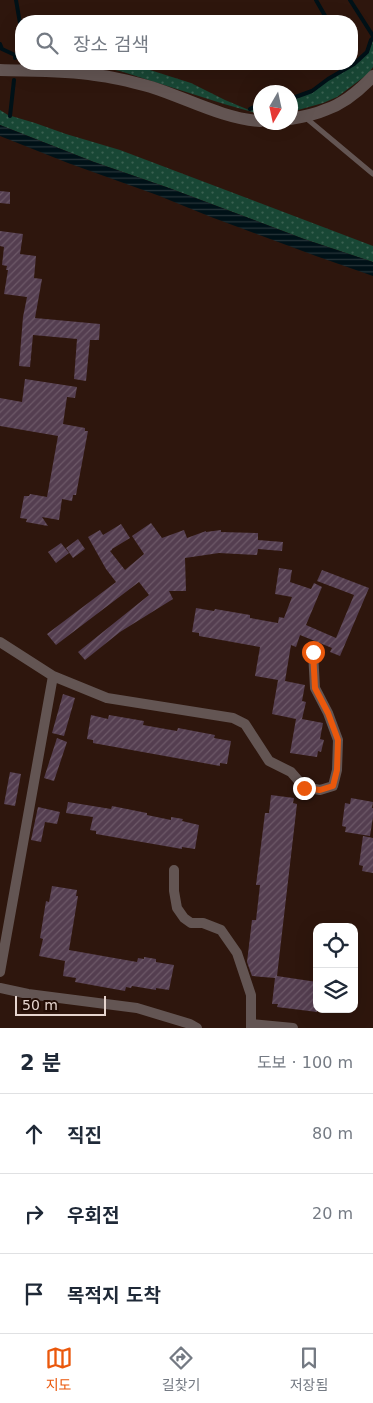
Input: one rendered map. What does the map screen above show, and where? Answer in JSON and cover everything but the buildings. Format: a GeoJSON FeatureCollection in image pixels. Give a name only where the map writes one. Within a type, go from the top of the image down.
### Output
{"type":"FeatureCollection","features":[{"type":"Feature","properties":{"kind":"street"},"geometry":{"type":"LineString","coordinates":[[0,70],[68,72],[114,78],[154,88],[235,117],[253,120]]}},
{"type":"Feature","properties":{"kind":"street"},"geometry":{"type":"LineString","coordinates":[[298,117],[326,110],[345,100],[364,86],[373,76]]}},
{"type":"Feature","properties":{"kind":"street"},"geometry":{"type":"LineString","coordinates":[[0,642],[53,676],[107,698],[233,718],[244,724],[269,761],[291,772],[304,788],[320,790],[333,786],[337,770],[338,740],[328,713],[315,688],[313,652]]}},
{"type":"Feature","properties":{"kind":"street"},"geometry":{"type":"LineString","coordinates":[[0,972],[53,676]]}},
{"type":"Feature","properties":{"kind":"street"},"geometry":{"type":"LineString","coordinates":[[174,870],[174,891],[177,908],[184,918],[192,923],[203,924],[221,930],[237,953],[251,995],[251,1026],[293,1028]]}},
{"type":"Feature","properties":{"kind":"street"},"geometry":{"type":"LineString","coordinates":[[0,988],[28,994],[137,1008],[190,1024],[197,1028]]}},
{"type":"Feature","properties":{"kind":"lane"},"geometry":{"type":"LineString","coordinates":[[304,116],[373,174]]}},
{"type":"Feature","properties":{"kind":"green space"},"geometry":{"type":"Polygon","coordinates":[[[373,40],[373,67],[368,74],[337,97],[298,110],[298,97],[312,92],[329,79],[346,70],[358,70],[358,62],[368,53],[373,40]]]}},
{"type":"Feature","properties":{"kind":"green space"},"geometry":{"type":"Polygon","coordinates":[[[115,70],[150,70],[191,83],[225,100],[249,110],[253,110],[253,112],[115,70]]]}},
{"type":"Feature","properties":{"kind":"green space"},"geometry":{"type":"Polygon","coordinates":[[[0,110],[8,115],[120,150],[373,246],[373,262],[304,239],[94,162],[0,125],[0,110]]]}},
{"type":"Feature","properties":{"kind":"shaded area"},"geometry":{"type":"Polygon","coordinates":[[[0,125],[94,162],[304,239],[373,262],[373,276],[211,217],[0,136],[0,125]]]}},
{"type":"Feature","properties":{"kind":"waterway"},"geometry":{"type":"LineString","coordinates":[[16,0],[19,15]]}},
{"type":"Feature","properties":{"kind":"waterway"},"geometry":{"type":"LineString","coordinates":[[316,0],[325,15]]}},
{"type":"Feature","properties":{"kind":"waterway"},"geometry":{"type":"LineString","coordinates":[[350,0],[373,36]]}},
{"type":"Feature","properties":{"kind":"waterway"},"geometry":{"type":"LineString","coordinates":[[358,60],[367,52],[373,38]]}},
{"type":"Feature","properties":{"kind":"waterway"},"geometry":{"type":"LineString","coordinates":[[0,44],[2,49],[15,55],[15,58]]}},
{"type":"Feature","properties":{"kind":"waterway"},"geometry":{"type":"LineString","coordinates":[[298,96],[312,91],[344,70]]}},
{"type":"Feature","properties":{"kind":"waterway"},"geometry":{"type":"LineString","coordinates":[[10,116],[14,80]]}},
{"type":"Feature","properties":{"kind":"route"},"geometry":{"type":"LineString","coordinates":[[304,788],[320,790],[333,786],[337,770],[338,740],[328,713],[315,688],[313,652]]}}]}
